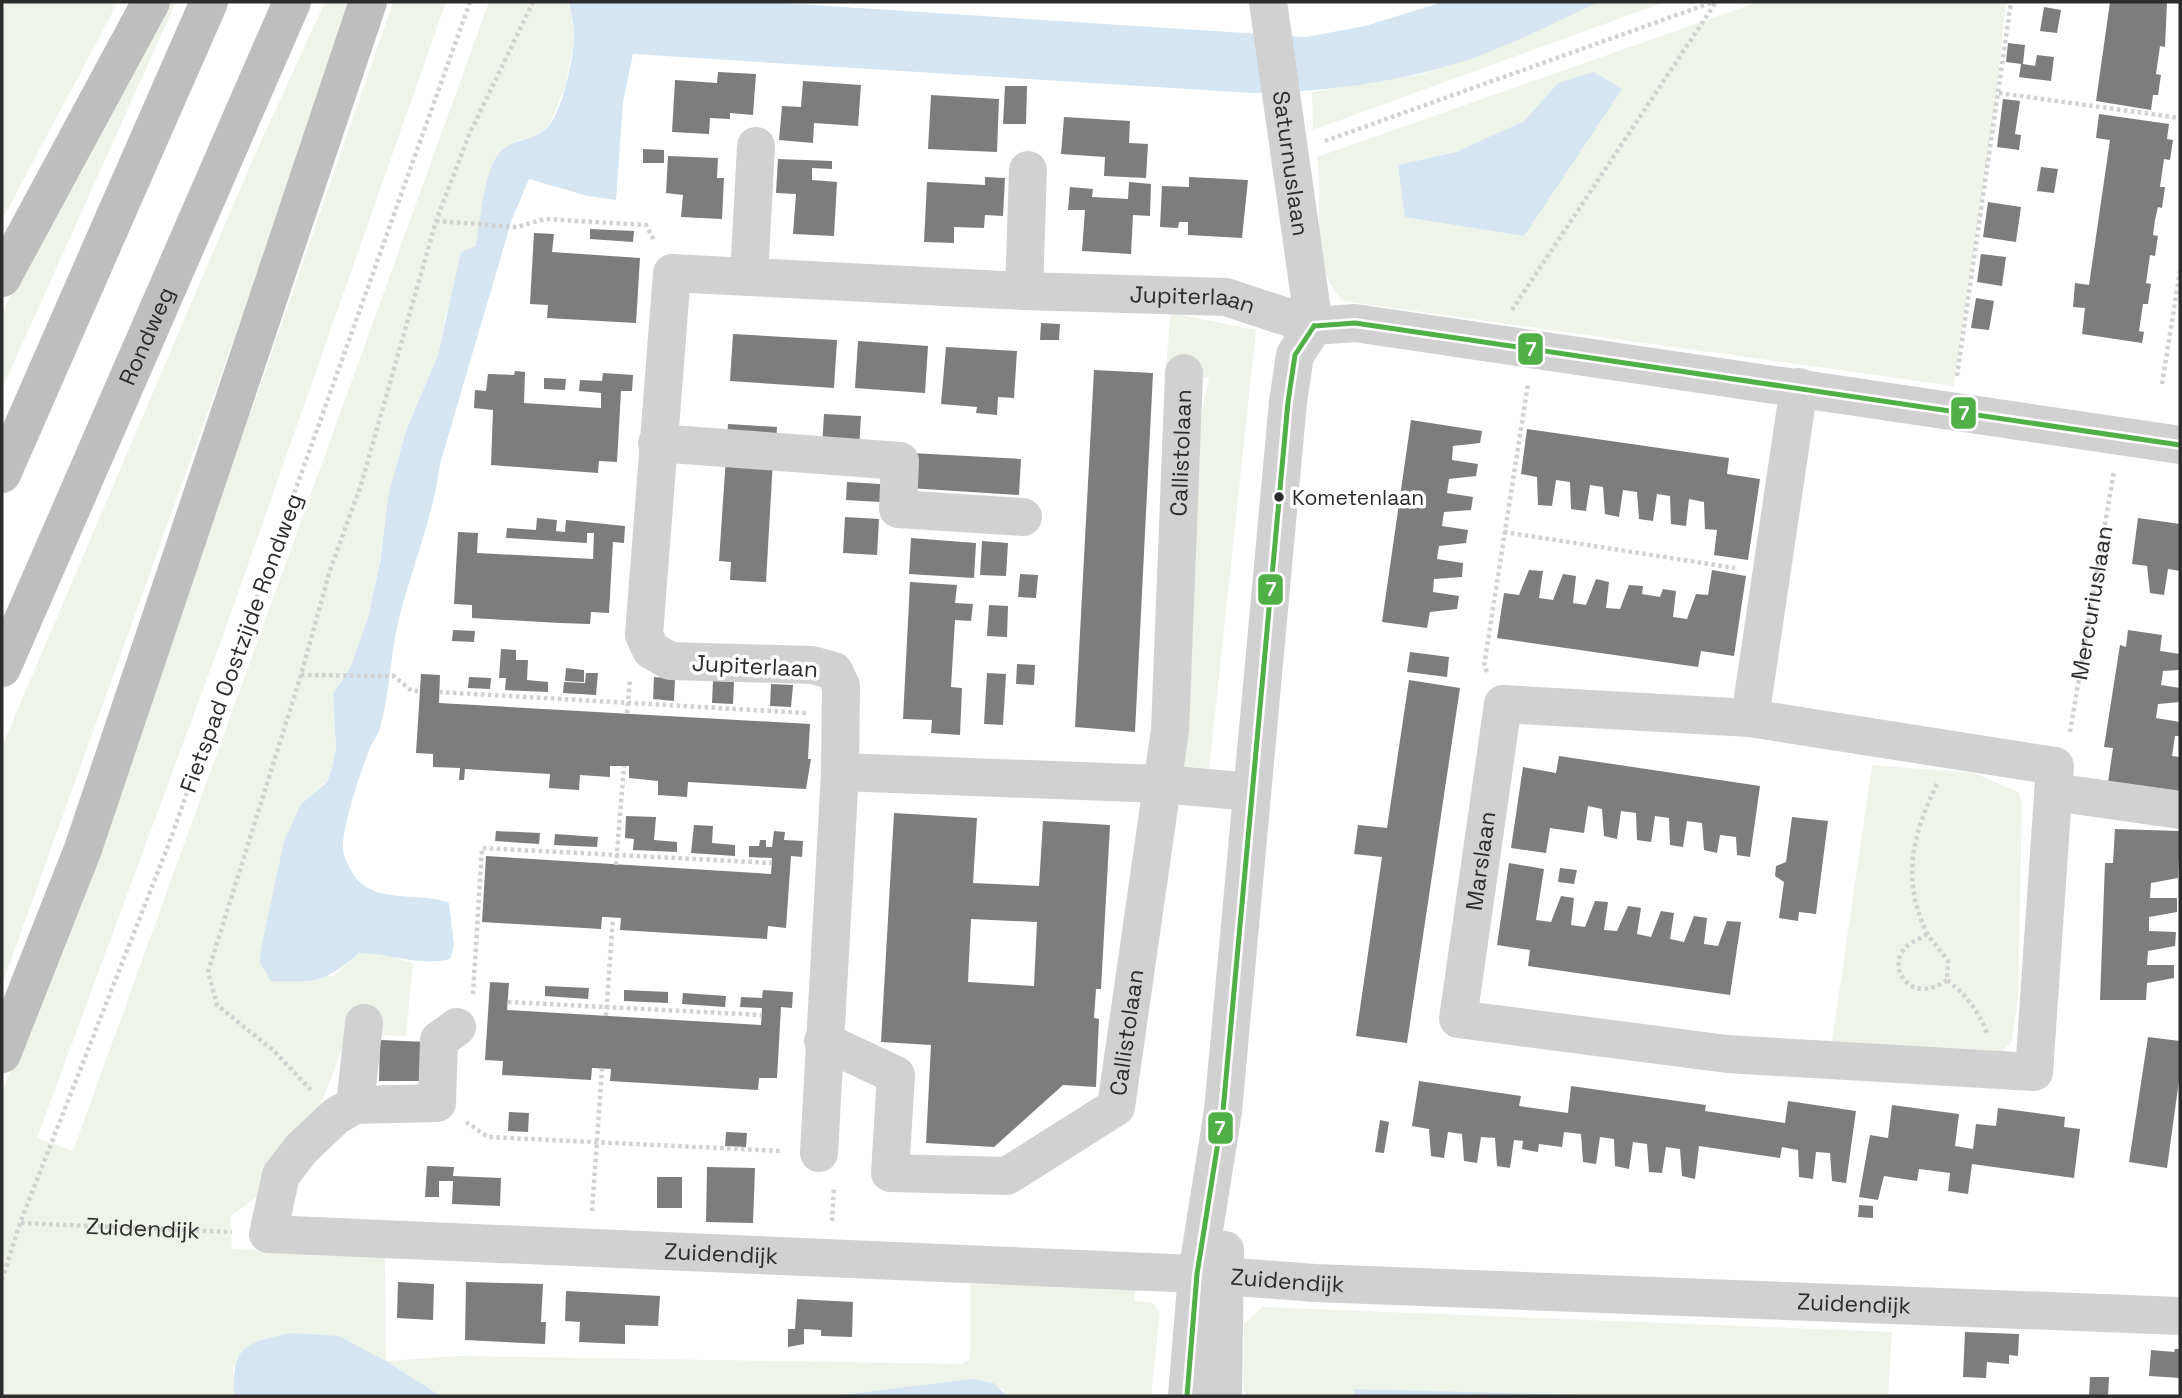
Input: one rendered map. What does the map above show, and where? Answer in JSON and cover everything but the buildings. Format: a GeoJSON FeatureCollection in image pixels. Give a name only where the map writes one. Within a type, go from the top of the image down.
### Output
{"type":"FeatureCollection","features":[{"type":"Feature","properties":{"kind":"highway"},"geometry":{"type":"LineString","coordinates":[[2,278],[151,2]]}},
{"type":"Feature","properties":{"kind":"highway"},"geometry":{"type":"LineString","coordinates":[[2,474],[209,2]]}},
{"type":"Feature","properties":{"kind":"highway","name":"Rondweg"},"geometry":{"type":"LineString","coordinates":[[2,668],[292,2]]}},
{"type":"Feature","properties":{"kind":"highway"},"geometry":{"type":"LineString","coordinates":[[2,1054],[83,849],[368,2]]}},
{"type":"Feature","properties":{"kind":"street","name":"Saturnuslaan"},"geometry":{"type":"LineString","coordinates":[[1270,7],[1314,326]]}},
{"type":"Feature","properties":{"kind":"street"},"geometry":{"type":"LineString","coordinates":[[749,277],[756,146]]}},
{"type":"Feature","properties":{"kind":"street"},"geometry":{"type":"LineString","coordinates":[[1024,291],[1028,170]]}},
{"type":"Feature","properties":{"kind":"street","name":"Jupiterlaan"},"geometry":{"type":"LineString","coordinates":[[820,1153],[823,1041],[840,772],[841,686],[834,671],[812,665],[670,661],[651,650],[644,635],[672,274],[1024,291],[1226,297],[1314,326]]}},
{"type":"Feature","properties":{"kind":"street"},"geometry":{"type":"LineString","coordinates":[[1187,1396],[1212,1275],[1223,1111],[1288,402],[1295,355],[1314,326],[1355,323],[1489,345],[1800,387],[2180,445]]}},
{"type":"Feature","properties":{"kind":"street","name":"Callistolaan"},"geometry":{"type":"LineString","coordinates":[[823,1041],[896,1075],[890,1173],[1007,1176],[1116,1107],[1170,730],[1184,373]]}},
{"type":"Feature","properties":{"kind":"street"},"geometry":{"type":"LineString","coordinates":[[1750,718],[1800,387]]}},
{"type":"Feature","properties":{"kind":"street"},"geometry":{"type":"LineString","coordinates":[[657,443],[900,461],[898,509],[1023,517]]}},
{"type":"Feature","properties":{"kind":"street"},"geometry":{"type":"LineString","coordinates":[[1503,704],[1750,718],[1953,748],[2054,779],[2180,810]]}},
{"type":"Feature","properties":{"kind":"street","name":"Marslaan"},"geometry":{"type":"LineString","coordinates":[[1503,704],[1458,1019],[1727,1054],[2016,1071]]}},
{"type":"Feature","properties":{"kind":"street"},"geometry":{"type":"LineString","coordinates":[[840,772],[1161,785],[1252,792]]}},
{"type":"Feature","properties":{"kind":"street"},"geometry":{"type":"LineString","coordinates":[[2016,1071],[2054,779]]}},
{"type":"Feature","properties":{"kind":"street"},"geometry":{"type":"LineString","coordinates":[[268,1234],[281,1175],[302,1148],[346,1110],[437,1103],[439,1040],[469,1014]]}},
{"type":"Feature","properties":{"kind":"street"},"geometry":{"type":"LineString","coordinates":[[346,1110],[364,1023]]}},
{"type":"Feature","properties":{"kind":"street","name":"Zuidendijk"},"geometry":{"type":"LineString","coordinates":[[268,1234],[1212,1275],[1315,1283],[2180,1316]]}},
{"type":"Feature","properties":{"kind":"street"},"geometry":{"type":"LineString","coordinates":[[1212,1275],[1223,1396]]}},
{"type":"Feature","properties":{"kind":"path","name":"Fietspad Oostzijde Rondweg"},"geometry":{"type":"LineString","coordinates":[[2,1280],[20,1223],[168,846],[470,2]]}},
{"type":"Feature","properties":{"kind":"path"},"geometry":{"type":"LineString","coordinates":[[346,1110],[217,1005],[208,972],[301,675],[330,570],[361,485],[436,221],[469,135],[533,2]]}},
{"type":"Feature","properties":{"kind":"path"},"geometry":{"type":"LineString","coordinates":[[1290,152],[1715,2]]}},
{"type":"Feature","properties":{"kind":"path"},"geometry":{"type":"LineString","coordinates":[[1489,345],[1715,2]]}},
{"type":"Feature","properties":{"kind":"path"},"geometry":{"type":"LineString","coordinates":[[1952,411],[2011,2]]}},
{"type":"Feature","properties":{"kind":"path"},"geometry":{"type":"LineString","coordinates":[[1999,93],[2180,118]]}},
{"type":"Feature","properties":{"kind":"path"},"geometry":{"type":"LineString","coordinates":[[436,221],[517,227],[545,219],[646,225],[672,274]]}},
{"type":"Feature","properties":{"kind":"path"},"geometry":{"type":"LineString","coordinates":[[2162,384],[2180,271]]}},
{"type":"Feature","properties":{"kind":"path"},"geometry":{"type":"LineString","coordinates":[[1503,704],[1484,666],[1534,351]]}},
{"type":"Feature","properties":{"kind":"path","name":"Mercuriuslaan"},"geometry":{"type":"LineString","coordinates":[[2054,779],[2072,727],[2120,436]]}},
{"type":"Feature","properties":{"kind":"path"},"geometry":{"type":"LineString","coordinates":[[1504,532],[1772,573]]}},
{"type":"Feature","properties":{"kind":"path"},"geometry":{"type":"LineString","coordinates":[[301,675],[394,676],[412,691],[420,691]]}},
{"type":"Feature","properties":{"kind":"path"},"geometry":{"type":"LineString","coordinates":[[439,692],[840,715]]}},
{"type":"Feature","properties":{"kind":"path"},"geometry":{"type":"LineString","coordinates":[[1927,934],[1905,947],[1900,960],[1900,975],[1908,984],[1920,990],[1938,987],[1947,979],[1948,961],[1927,934],[1913,891],[1912,846],[1920,818],[1953,748]]}},
{"type":"Feature","properties":{"kind":"path"},"geometry":{"type":"LineString","coordinates":[[616,864],[624,766]]}},
{"type":"Feature","properties":{"kind":"path"},"geometry":{"type":"LineString","coordinates":[[469,1014],[473,1001],[482,848],[772,863]]}},
{"type":"Feature","properties":{"kind":"path"},"geometry":{"type":"LineString","coordinates":[[606,1016],[613,918]]}},
{"type":"Feature","properties":{"kind":"path"},"geometry":{"type":"LineString","coordinates":[[1947,979],[1966,995],[2016,1071]]}},
{"type":"Feature","properties":{"kind":"path"},"geometry":{"type":"LineString","coordinates":[[508,1002],[761,1015]]}},
{"type":"Feature","properties":{"kind":"path"},"geometry":{"type":"LineString","coordinates":[[593,1196],[602,1069]]}},
{"type":"Feature","properties":{"kind":"path"},"geometry":{"type":"LineString","coordinates":[[461,1119],[488,1137],[820,1153],[835,1169],[833,1208]]}},
{"type":"Feature","properties":{"kind":"path","name":"Zuidendijk"},"geometry":{"type":"LineString","coordinates":[[20,1223],[268,1234]]}},
{"type":"Feature","properties":{"kind":"shaded area"},"geometry":{"type":"Polygon","coordinates":[[[2,2],[118,2],[2,220],[2,2]]]}},
{"type":"Feature","properties":{"kind":"shaded area"},"geometry":{"type":"Polygon","coordinates":[[[165,2],[176,2],[2,389],[2,312],[165,2]]]}},
{"type":"Feature","properties":{"kind":"shaded area"},"geometry":{"type":"Polygon","coordinates":[[[325,2],[355,2],[2,985],[2,746],[252,161],[325,2]]]}},
{"type":"Feature","properties":{"kind":"shaded area"},"geometry":{"type":"Polygon","coordinates":[[[393,2],[446,2],[225,630],[37,1138],[73,1151],[489,2],[569,2],[575,38],[565,87],[549,126],[535,136],[519,140],[501,151],[492,165],[476,246],[446,314],[438,355],[407,427],[368,618],[350,668],[333,694],[336,748],[332,768],[327,781],[301,804],[261,949],[332,977],[359,953],[380,953],[413,963],[406,1036],[350,1034],[346,1037],[316,1114],[290,1159],[274,1180],[254,1199],[230,1216],[232,1249],[385,1256],[386,1361],[233,1367],[234,1396],[2,1396],[2,1093],[264,375],[393,2]]]}},
{"type":"Feature","properties":{"kind":"shaded area"},"geometry":{"type":"Polygon","coordinates":[[[1599,2],[1665,2],[1313,130],[1312,92],[1422,74],[1487,53],[1599,2]]]}},
{"type":"Feature","properties":{"kind":"shaded area"},"geometry":{"type":"Polygon","coordinates":[[[1758,2],[2006,2],[1996,98],[1954,386],[1343,301],[1332,287],[1321,252],[1317,157],[1758,2]],[[1558,83],[1524,121],[1456,152],[1398,165],[1524,235],[1558,83]]]}},
{"type":"Feature","properties":{"kind":"shaded area"},"geometry":{"type":"Polygon","coordinates":[[[1171,313],[1256,330],[1209,771],[1177,769],[1184,624],[1202,413],[1209,378],[1165,375],[1171,313]]]}},
{"type":"Feature","properties":{"kind":"shaded area"},"geometry":{"type":"Polygon","coordinates":[[[1872,765],[1974,773],[2018,792],[2022,804],[2018,998],[2012,1041],[2001,1053],[1831,1048],[1872,765]]]}},
{"type":"Feature","properties":{"kind":"shaded area"},"geometry":{"type":"Polygon","coordinates":[[[970,1284],[1136,1288],[1134,1301],[1153,1303],[1160,1312],[1151,1396],[1007,1396],[1002,1389],[971,1379],[833,1396],[441,1396],[386,1361],[458,1356],[962,1364],[970,1359],[970,1284]]]}},
{"type":"Feature","properties":{"kind":"shaded area"},"geometry":{"type":"Polygon","coordinates":[[[1262,1307],[1892,1332],[1888,1396],[1582,1396],[1355,1389],[1354,1396],[1247,1396],[1243,1390],[1244,1324],[1262,1307]]]}},
{"type":"Feature","properties":{"kind":"water"},"geometry":{"type":"Polygon","coordinates":[[[569,2],[766,2],[1306,37],[1365,26],[1443,2],[1599,2],[1529,35],[1459,63],[1371,83],[1282,92],[1252,93],[633,54],[623,102],[616,200],[588,196],[529,179],[512,219],[440,464],[427,524],[403,603],[379,730],[363,767],[346,826],[344,855],[355,877],[364,886],[387,894],[449,903],[454,946],[450,959],[416,961],[359,953],[337,970],[319,979],[271,981],[260,963],[261,949],[284,841],[301,804],[327,782],[332,768],[336,748],[333,694],[350,668],[368,618],[381,557],[389,492],[407,428],[438,355],[461,252],[476,246],[484,196],[495,160],[505,147],[543,132],[558,110],[573,48],[574,30],[569,2]]]}},
{"type":"Feature","properties":{"kind":"water"},"geometry":{"type":"Polygon","coordinates":[[[1594,72],[1622,89],[1524,236],[1405,217],[1398,165],[1456,152],[1524,121],[1558,83],[1594,72]]]}},
{"type":"Feature","properties":{"kind":"water"},"geometry":{"type":"Polygon","coordinates":[[[291,1333],[339,1336],[386,1361],[441,1396],[234,1396],[235,1366],[244,1350],[262,1340],[291,1333]]]}},
{"type":"Feature","properties":{"kind":"water"},"geometry":{"type":"Polygon","coordinates":[[[971,1379],[994,1383],[1007,1396],[833,1396],[971,1379]]]}},
{"type":"Feature","properties":{"kind":"water"},"geometry":{"type":"Polygon","coordinates":[[[1354,1389],[1581,1395],[1582,1396],[1354,1396],[1354,1389]]]}},
{"type":"Feature","properties":{"kind":"transit line","name":"7"},"geometry":{"type":"LineString","coordinates":[[1314,326],[1355,323],[2180,445]]}},
{"type":"Feature","properties":{"kind":"transit line","name":"7"},"geometry":{"type":"LineString","coordinates":[[1187,1396],[1197,1274],[1223,1111],[1288,402],[1295,355],[1314,326]]}},
{"type":"Feature","properties":{"kind":"place","name":"Kometenlaan"},"geometry":{"type":"Point","coordinates":[1279,497]}}]}
